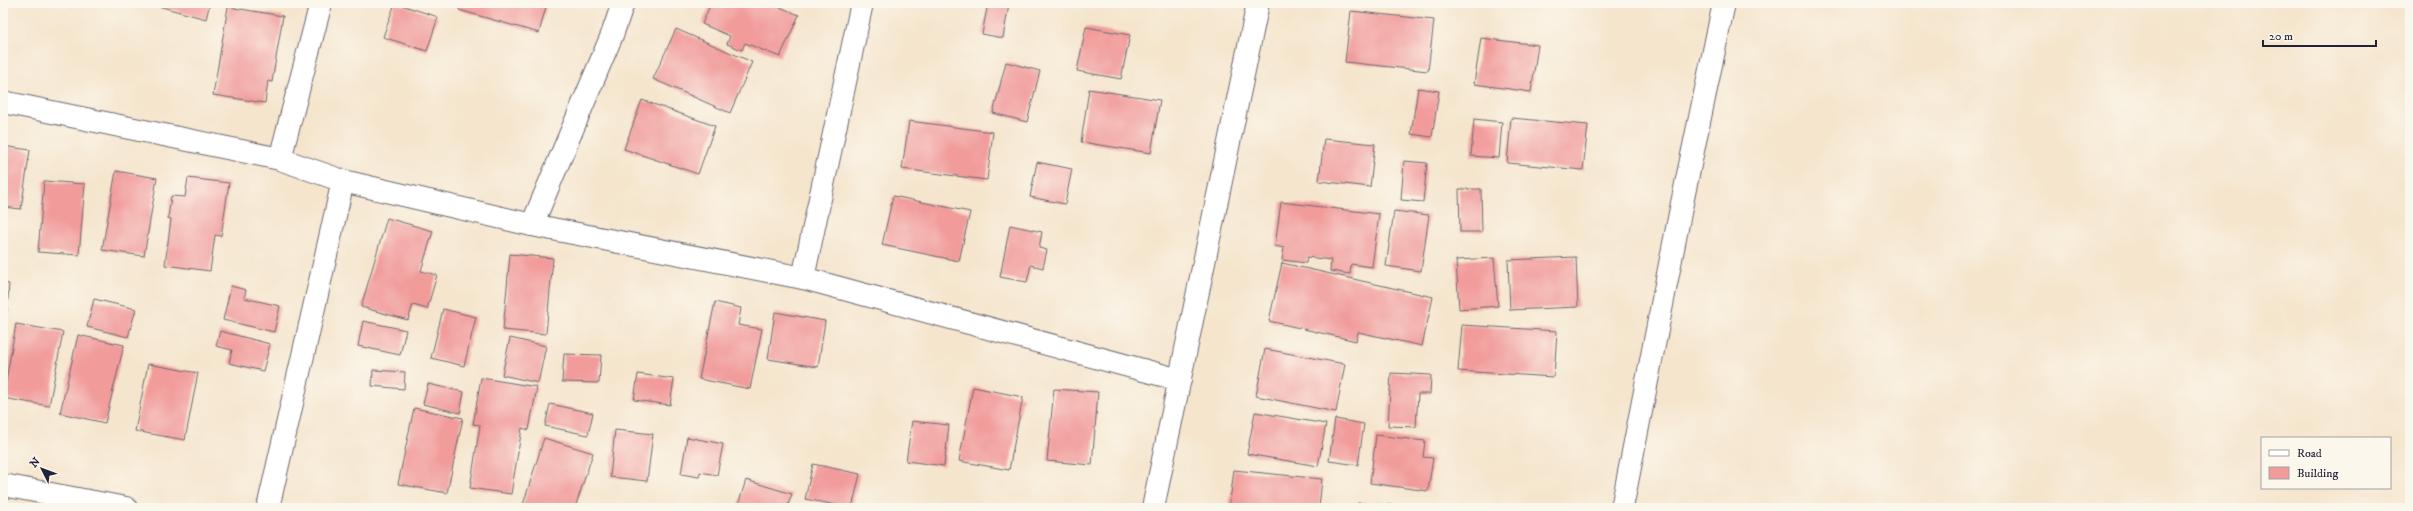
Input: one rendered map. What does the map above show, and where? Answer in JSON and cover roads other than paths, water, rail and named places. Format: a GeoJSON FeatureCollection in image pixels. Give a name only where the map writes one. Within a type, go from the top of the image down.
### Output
{"type":"FeatureCollection","features":[{"type":"Feature","properties":{"kind":"street"},"geometry":{"type":"LineString","coordinates":[[280,159],[321,3]]}},
{"type":"Feature","properties":{"kind":"street"},"geometry":{"type":"LineString","coordinates":[[532,226],[612,35],[623,3]]}},
{"type":"Feature","properties":{"kind":"street"},"geometry":{"type":"LineString","coordinates":[[803,278],[862,3]]}},
{"type":"Feature","properties":{"kind":"street"},"geometry":{"type":"LineString","coordinates":[[1153,508],[1258,3]]}},
{"type":"Feature","properties":{"kind":"street"},"geometry":{"type":"LineString","coordinates":[[1622,508],[1682,203],[1724,3]]}},
{"type":"Feature","properties":{"kind":"street"},"geometry":{"type":"LineString","coordinates":[[3,102],[280,159],[343,181],[532,226],[803,278],[1180,380]]}},
{"type":"Feature","properties":{"kind":"street"},"geometry":{"type":"LineString","coordinates":[[268,508],[343,181]]}},
{"type":"Feature","properties":{"kind":"street"},"geometry":{"type":"LineString","coordinates":[[3,485],[126,508]]}}]}
